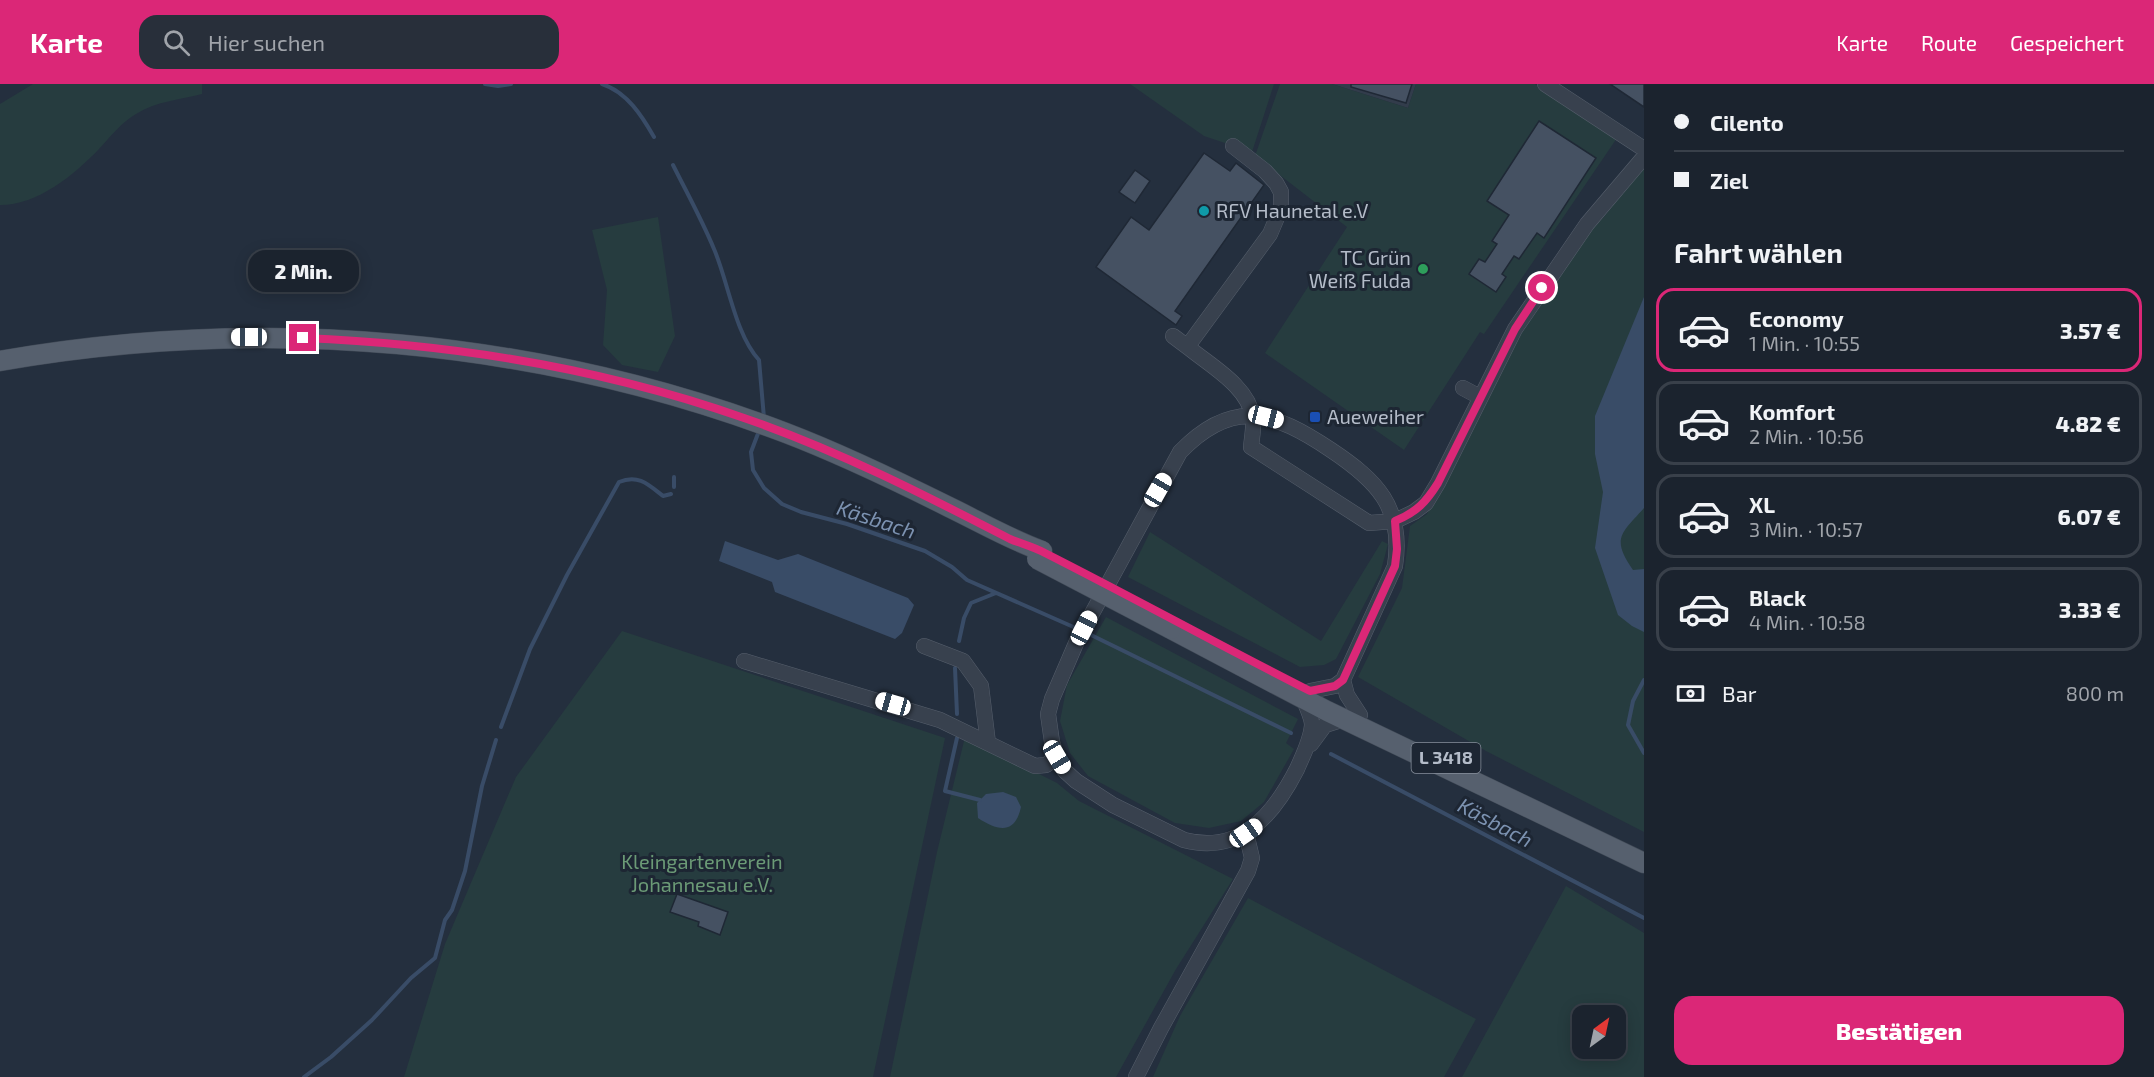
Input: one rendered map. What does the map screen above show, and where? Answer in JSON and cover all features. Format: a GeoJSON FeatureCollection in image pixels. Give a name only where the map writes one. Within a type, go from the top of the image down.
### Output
{"type":"FeatureCollection","features":[{"type":"Feature","properties":{"kind":"main road","name":"L 3418"},"geometry":{"type":"LineString","coordinates":[[0,361],[71,349],[147,341],[280,337],[348,339],[438,348],[536,363],[619,381],[702,404],[824,448],[891,478],[1307,695],[1644,863]]}},
{"type":"Feature","properties":{"kind":"main road","name":"L 3418"},"geometry":{"type":"LineString","coordinates":[[1352,717],[1532,800],[1644,848]]}},
{"type":"Feature","properties":{"kind":"street"},"geometry":{"type":"LineString","coordinates":[[1545,84],[1644,149]]}},
{"type":"Feature","properties":{"kind":"street"},"geometry":{"type":"LineString","coordinates":[[1189,345],[1270,234],[1281,208],[1281,192],[1276,183],[1233,146]]}},
{"type":"Feature","properties":{"kind":"street"},"geometry":{"type":"LineString","coordinates":[[1173,336],[1189,345],[1245,397],[1253,417],[1251,447],[1369,523],[1395,521],[1426,503],[1515,329],[1587,224],[1644,157]]}},
{"type":"Feature","properties":{"kind":"street"},"geometry":{"type":"LineString","coordinates":[[1463,388],[1480,397]]}},
{"type":"Feature","properties":{"kind":"street"},"geometry":{"type":"LineString","coordinates":[[1304,754],[1312,722],[1307,695],[1335,686],[1343,680],[1395,566],[1397,549],[1395,521],[1384,497],[1358,468],[1293,426],[1274,419],[1253,417],[1222,422],[1211,427],[1192,440],[1180,452],[1077,641],[1048,714],[1052,742],[1057,757],[1065,771],[1087,790],[1184,840],[1195,843],[1219,842],[1246,833],[1262,822],[1283,796],[1304,754],[1325,725],[1352,717],[1343,680]]}},
{"type":"Feature","properties":{"kind":"street"},"geometry":{"type":"LineString","coordinates":[[924,645],[963,661],[981,686],[988,743]]}},
{"type":"Feature","properties":{"kind":"street"},"geometry":{"type":"LineString","coordinates":[[744,661],[940,720],[1035,766],[1046,765],[1057,757]]}},
{"type":"Feature","properties":{"kind":"street"},"geometry":{"type":"LineString","coordinates":[[1136,1077],[1248,871],[1252,858],[1246,833]]}},
{"type":"Feature","properties":{"kind":"shaded area"},"geometry":{"type":"Polygon","coordinates":[[[1332,84],[1416,84],[1408,108],[1332,84]]]}},
{"type":"Feature","properties":{"kind":"green space"},"geometry":{"type":"Polygon","coordinates":[[[33,84],[202,84],[202,94],[160,104],[136,114],[116,130],[89,159],[54,187],[28,200],[0,205],[0,104],[33,84]]]}},
{"type":"Feature","properties":{"kind":"green space"},"geometry":{"type":"Polygon","coordinates":[[[1130,84],[1274,84],[1252,152],[1204,136],[1130,84]]]}},
{"type":"Feature","properties":{"kind":"green space","name":"TC Grün Weiß Fulda"},"geometry":{"type":"Polygon","coordinates":[[[1280,84],[1332,84],[1408,108],[1416,84],[1535,84],[1617,138],[1484,334],[1480,332],[1404,450],[1265,353],[1347,227],[1255,156],[1280,84]]]}},
{"type":"Feature","properties":{"kind":"green space"},"geometry":{"type":"Polygon","coordinates":[[[1644,165],[1644,832],[1486,751],[1358,677],[1402,588],[1410,526],[1427,514],[1517,336],[1588,230],[1603,218],[1644,165]]]}},
{"type":"Feature","properties":{"kind":"green space"},"geometry":{"type":"Polygon","coordinates":[[[658,217],[675,336],[658,372],[622,365],[603,345],[607,290],[592,230],[658,217]]]}},
{"type":"Feature","properties":{"kind":"green space"},"geometry":{"type":"Polygon","coordinates":[[[1150,532],[1321,641],[1382,541],[1388,544],[1380,574],[1336,659],[1324,665],[1300,667],[1128,577],[1150,532]]]}},
{"type":"Feature","properties":{"kind":"green space"},"geometry":{"type":"Polygon","coordinates":[[[1106,617],[1298,719],[1286,743],[1294,749],[1264,802],[1241,821],[1209,828],[1175,823],[1088,776],[1070,753],[1060,721],[1067,685],[1106,617]]]}},
{"type":"Feature","properties":{"kind":"green space","name":"Kleingartenverein Johannesau e.V."},"geometry":{"type":"Polygon","coordinates":[[[622,631],[945,738],[873,1077],[404,1077],[445,944],[516,777],[622,631]]]}},
{"type":"Feature","properties":{"kind":"green space"},"geometry":{"type":"Polygon","coordinates":[[[965,737],[1057,783],[1079,801],[1233,879],[1176,969],[1116,1077],[890,1077],[937,852],[965,737]]]}},
{"type":"Feature","properties":{"kind":"green space"},"geometry":{"type":"Polygon","coordinates":[[[1566,886],[1644,933],[1644,1077],[1462,1077],[1566,886]]]}},
{"type":"Feature","properties":{"kind":"green space"},"geometry":{"type":"Polygon","coordinates":[[[1248,898],[1476,1019],[1444,1077],[1153,1077],[1180,1016],[1248,898]]]}},
{"type":"Feature","properties":{"kind":"water"},"geometry":{"type":"Polygon","coordinates":[[[1644,297],[1644,508],[1629,524],[1621,543],[1626,559],[1633,570],[1644,569],[1644,632],[1618,615],[1595,548],[1603,492],[1595,454],[1595,416],[1644,297]]]}},
{"type":"Feature","properties":{"kind":"water"},"geometry":{"type":"Polygon","coordinates":[[[725,541],[778,560],[798,554],[908,598],[914,605],[902,633],[895,639],[775,592],[772,582],[719,561],[725,541]]]}},
{"type":"Feature","properties":{"kind":"water"},"geometry":{"type":"Polygon","coordinates":[[[1003,792],[1016,797],[1021,807],[1015,822],[1005,828],[999,828],[978,818],[977,803],[986,794],[1003,792]]]}},
{"type":"Feature","properties":{"kind":"building"},"geometry":{"type":"Polygon","coordinates":[[[1351,84],[1412,84],[1406,103],[1351,87],[1351,84]]]}},
{"type":"Feature","properties":{"kind":"building"},"geometry":{"type":"Polygon","coordinates":[[[1610,84],[1644,84],[1644,107],[1610,84]]]}},
{"type":"Feature","properties":{"kind":"building"},"geometry":{"type":"Polygon","coordinates":[[[1539,121],[1596,158],[1544,238],[1537,233],[1519,259],[1514,256],[1502,274],[1506,277],[1496,292],[1469,274],[1479,259],[1485,262],[1497,244],[1492,241],[1509,215],[1487,201],[1539,121]]]}},
{"type":"Feature","properties":{"kind":"building","name":"RFV Haunetal e.V"},"geometry":{"type":"Polygon","coordinates":[[[1204,153],[1230,171],[1236,163],[1264,185],[1175,311],[1182,316],[1176,325],[1096,267],[1131,217],[1149,230],[1204,153]]]}},
{"type":"Feature","properties":{"kind":"building"},"geometry":{"type":"Polygon","coordinates":[[[1135,170],[1150,181],[1135,203],[1119,192],[1135,170]]]}},
{"type":"Feature","properties":{"kind":"building"},"geometry":{"type":"Polygon","coordinates":[[[677,894],[728,912],[720,935],[698,926],[699,922],[670,912],[677,894]]]}},
{"type":"Feature","properties":{"kind":"waterway","name":"Käsbach"},"geometry":{"type":"LineString","coordinates":[[485,84],[498,86],[511,84]]}},
{"type":"Feature","properties":{"kind":"waterway","name":"Käsbach"},"geometry":{"type":"LineString","coordinates":[[602,84],[626,99],[639,113],[654,137]]}},
{"type":"Feature","properties":{"kind":"waterway","name":"Käsbach"},"geometry":{"type":"LineString","coordinates":[[673,165],[714,249],[744,336],[759,360],[764,418]]}},
{"type":"Feature","properties":{"kind":"waterway","name":"Käsbach"},"geometry":{"type":"LineString","coordinates":[[759,431],[751,452],[753,470],[764,488],[782,504],[925,551],[952,567],[967,580],[1078,629]]}},
{"type":"Feature","properties":{"kind":"waterway"},"geometry":{"type":"LineString","coordinates":[[674,477],[674,487]]}},
{"type":"Feature","properties":{"kind":"waterway"},"geometry":{"type":"LineString","coordinates":[[501,727],[530,649],[567,575],[619,482],[637,480],[647,484],[663,496],[671,494]]}},
{"type":"Feature","properties":{"kind":"waterway"},"geometry":{"type":"LineString","coordinates":[[959,641],[964,618],[971,603],[996,593]]}},
{"type":"Feature","properties":{"kind":"waterway","name":"Käsbach"},"geometry":{"type":"LineString","coordinates":[[1085,632],[1291,733]]}},
{"type":"Feature","properties":{"kind":"waterway"},"geometry":{"type":"LineString","coordinates":[[955,668],[957,714]]}},
{"type":"Feature","properties":{"kind":"waterway"},"geometry":{"type":"LineString","coordinates":[[1644,680],[1633,701],[1628,725],[1644,753]]}},
{"type":"Feature","properties":{"kind":"waterway"},"geometry":{"type":"LineString","coordinates":[[957,738],[945,791],[980,800]]}},
{"type":"Feature","properties":{"kind":"waterway"},"geometry":{"type":"LineString","coordinates":[[304,1077],[331,1057],[372,1020],[411,978],[435,958],[445,920],[452,910],[465,871],[482,786],[496,740]]}},
{"type":"Feature","properties":{"kind":"waterway","name":"Käsbach"},"geometry":{"type":"LineString","coordinates":[[1331,754],[1644,918]]}},
{"type":"Feature","properties":{"kind":"place","name":"RFV Haunetal e.V"},"geometry":{"type":"Point","coordinates":[1204,211]}},
{"type":"Feature","properties":{"kind":"place","name":"TC Grün Weiß Fulda"},"geometry":{"type":"Point","coordinates":[1423,269]}},
{"type":"Feature","properties":{"kind":"place","name":"Aueweiher"},"geometry":{"type":"Point","coordinates":[1315,417]}},
{"type":"Feature","properties":{"kind":"route"},"geometry":{"type":"LineString","coordinates":[[303,338],[393,343],[536,363],[661,391],[744,418],[891,478],[1014,541],[1042,551],[1172,621],[1310,691],[1335,686],[1343,680],[1395,566],[1397,534],[1395,521],[1426,503],[1515,329],[1542,288]]}}]}
